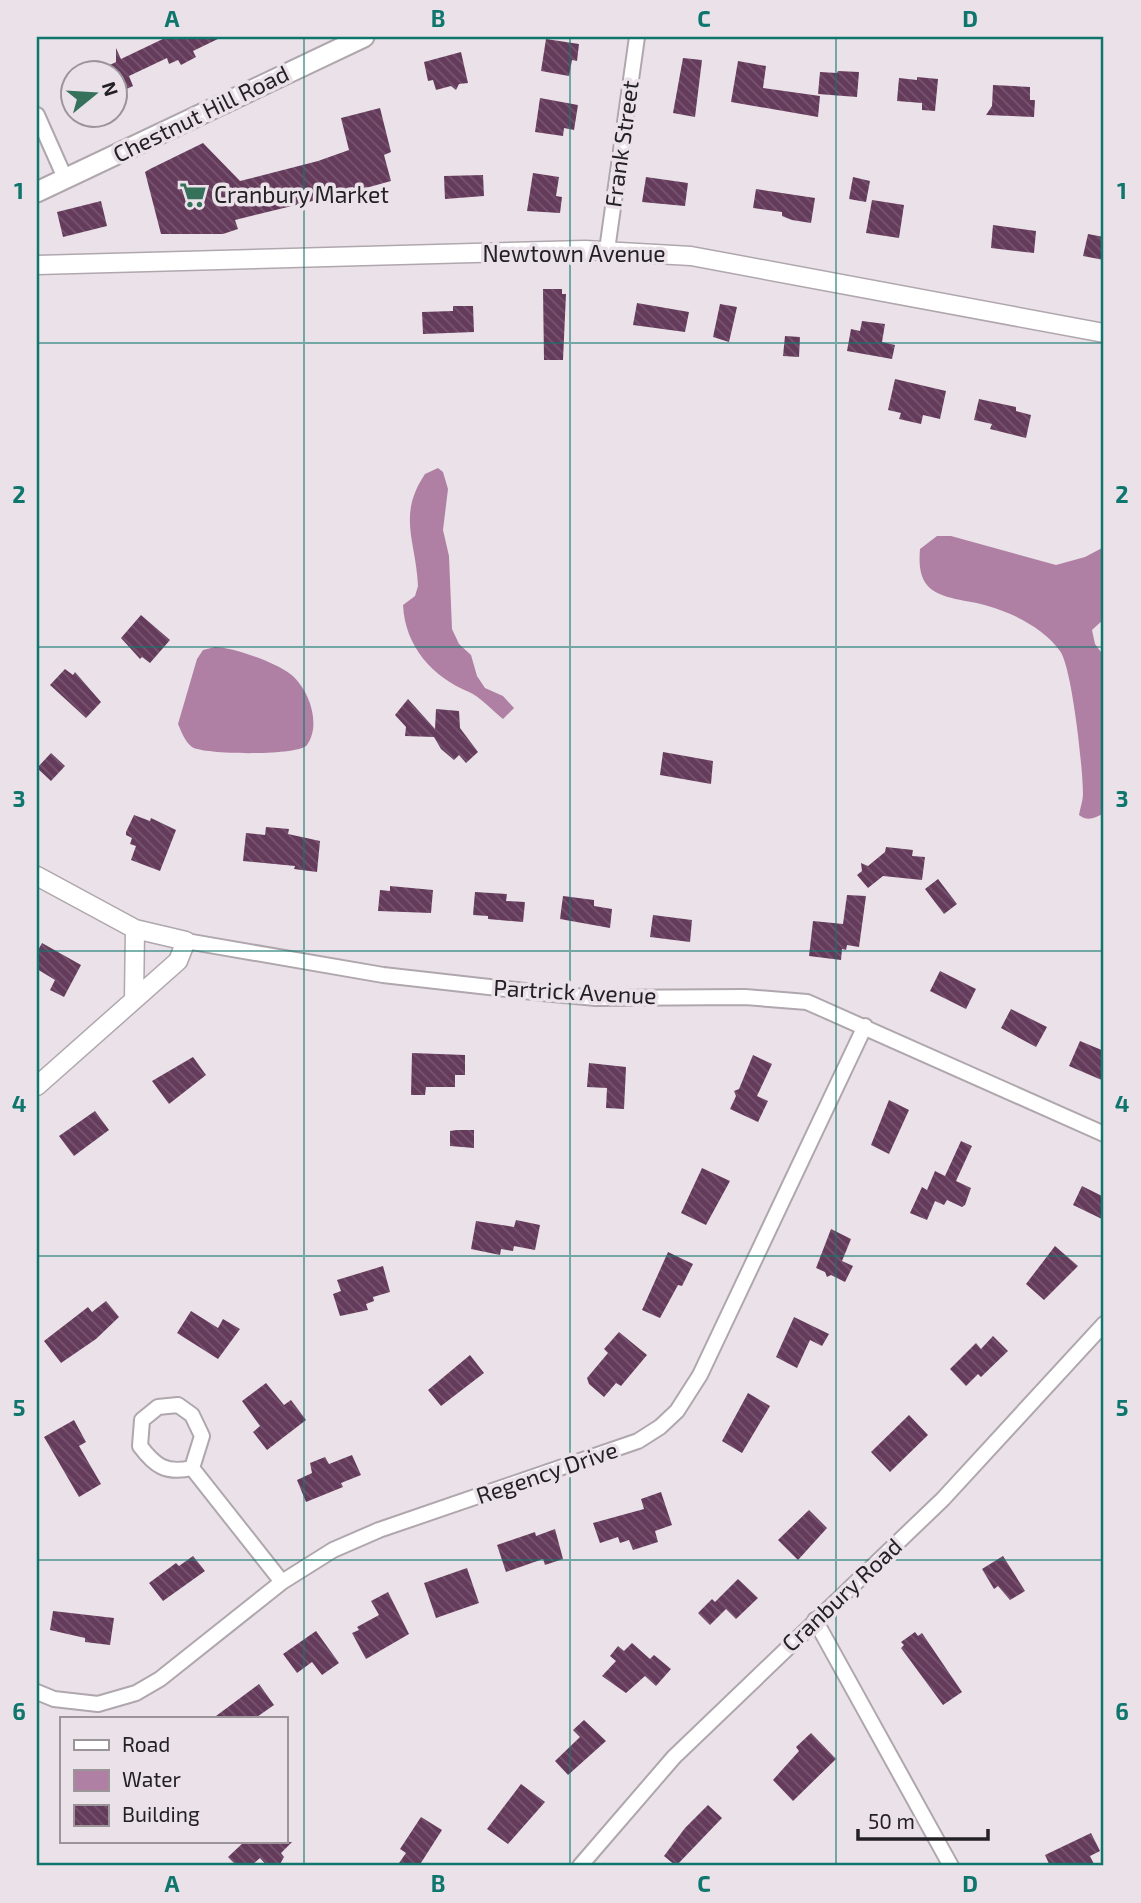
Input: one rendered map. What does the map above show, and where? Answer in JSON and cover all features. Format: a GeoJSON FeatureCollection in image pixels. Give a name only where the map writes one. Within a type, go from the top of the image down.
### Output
{"type":"FeatureCollection","features":[{"type":"Feature","properties":{"kind":"main road","name":"Chestnut Hill Road"},"geometry":{"type":"LineString","coordinates":[[37,192],[355,39]]}},
{"type":"Feature","properties":{"kind":"street","name":"Frank Street"},"geometry":{"type":"LineString","coordinates":[[607,250],[637,37]]}},
{"type":"Feature","properties":{"kind":"street"},"geometry":{"type":"LineString","coordinates":[[37,115],[65,178]]}},
{"type":"Feature","properties":{"kind":"street","name":"Newtown Avenue"},"geometry":{"type":"LineString","coordinates":[[37,265],[607,250],[691,256],[1104,333]]}},
{"type":"Feature","properties":{"kind":"street","name":"Partrick Avenue"},"geometry":{"type":"LineString","coordinates":[[37,876],[135,929],[186,941],[383,975],[596,998],[713,996],[790,1000],[818,1006],[1104,1134]]}},
{"type":"Feature","properties":{"kind":"street"},"geometry":{"type":"LineString","coordinates":[[134,1000],[135,929]]}},
{"type":"Feature","properties":{"kind":"street"},"geometry":{"type":"LineString","coordinates":[[37,1086],[178,961],[186,941]]}},
{"type":"Feature","properties":{"kind":"street","name":"Regency Drive"},"geometry":{"type":"LineString","coordinates":[[37,1692],[54,1699],[98,1703],[136,1693],[160,1679],[282,1582],[356,1539],[620,1448],[660,1427],[677,1411],[701,1374],[865,1026]]}},
{"type":"Feature","properties":{"kind":"street","name":"Cranbury Road"},"geometry":{"type":"LineString","coordinates":[[580,1866],[666,1766],[943,1499],[1104,1324]]}},
{"type":"Feature","properties":{"kind":"street"},"geometry":{"type":"LineString","coordinates":[[178,1405],[192,1415],[202,1436],[192,1468],[174,1472],[154,1465],[140,1446],[142,1420],[158,1407],[178,1405]]}},
{"type":"Feature","properties":{"kind":"street"},"geometry":{"type":"LineString","coordinates":[[192,1468],[282,1582]]}},
{"type":"Feature","properties":{"kind":"street"},"geometry":{"type":"LineString","coordinates":[[815,1620],[951,1866]]}},
{"type":"Feature","properties":{"kind":"water"},"geometry":{"type":"Polygon","coordinates":[[[438,468],[443,472],[448,489],[443,530],[449,556],[452,629],[459,644],[471,655],[477,676],[485,688],[503,696],[514,708],[503,719],[473,694],[444,678],[423,659],[409,634],[405,620],[403,605],[415,596],[418,586],[410,528],[412,503],[425,474],[438,468]]]}},
{"type":"Feature","properties":{"kind":"water"},"geometry":{"type":"Polygon","coordinates":[[[937,536],[951,536],[1056,565],[1085,557],[1104,547],[1104,619],[1092,630],[1095,644],[1104,656],[1104,813],[1088,819],[1079,815],[1083,794],[1079,742],[1069,677],[1060,651],[1037,629],[1008,613],[947,597],[932,590],[924,581],[921,572],[920,549],[937,536]]]}},
{"type":"Feature","properties":{"kind":"water"},"geometry":{"type":"Polygon","coordinates":[[[215,647],[256,657],[294,677],[305,692],[312,710],[313,728],[307,745],[287,751],[251,753],[214,752],[190,745],[178,724],[197,659],[203,650],[215,647]]]}},
{"type":"Feature","properties":{"kind":"building"},"geometry":{"type":"Polygon","coordinates":[[[167,37],[222,37],[193,51],[196,57],[181,65],[178,60],[169,64],[167,58],[130,76],[130,60],[116,60],[116,48],[121,59],[167,37]]]}},
{"type":"Feature","properties":{"kind":"building"},"geometry":{"type":"Polygon","coordinates":[[[546,39],[579,44],[577,61],[572,60],[569,76],[541,71],[546,39]]]}},
{"type":"Feature","properties":{"kind":"building"},"geometry":{"type":"Polygon","coordinates":[[[461,52],[468,83],[459,84],[456,90],[451,86],[436,90],[433,80],[428,81],[424,62],[461,52]]]}},
{"type":"Feature","properties":{"kind":"building"},"geometry":{"type":"Polygon","coordinates":[[[683,58],[702,60],[695,117],[673,113],[683,58]]]}},
{"type":"Feature","properties":{"kind":"building"},"geometry":{"type":"Polygon","coordinates":[[[738,61],[766,66],[763,88],[820,96],[818,117],[731,102],[738,61]]]}},
{"type":"Feature","properties":{"kind":"building"},"geometry":{"type":"Polygon","coordinates":[[[820,72],[859,72],[857,97],[818,94],[820,72]]]}},
{"type":"Feature","properties":{"kind":"building"},"geometry":{"type":"Polygon","coordinates":[[[917,77],[938,79],[935,111],[922,110],[922,103],[897,101],[899,78],[917,80],[917,77]]]}},
{"type":"Feature","properties":{"kind":"building"},"geometry":{"type":"Polygon","coordinates":[[[993,85],[1030,87],[1030,100],[1035,100],[1034,117],[986,115],[992,106],[993,85]]]}},
{"type":"Feature","properties":{"kind":"building"},"geometry":{"type":"Polygon","coordinates":[[[540,98],[578,105],[574,130],[564,128],[563,136],[535,132],[540,98]]]}},
{"type":"Feature","properties":{"kind":"building"},"geometry":{"type":"Polygon","coordinates":[[[380,108],[391,152],[384,155],[391,181],[355,191],[353,187],[328,193],[329,197],[235,220],[238,229],[223,234],[161,234],[145,172],[150,169],[203,143],[240,181],[318,161],[349,150],[341,118],[380,108]]]}},
{"type":"Feature","properties":{"kind":"building"},"geometry":{"type":"Polygon","coordinates":[[[533,173],[559,177],[556,196],[562,197],[560,213],[527,211],[533,173]]]}},
{"type":"Feature","properties":{"kind":"building"},"geometry":{"type":"Polygon","coordinates":[[[483,175],[484,196],[445,199],[444,176],[483,175]]]}},
{"type":"Feature","properties":{"kind":"building"},"geometry":{"type":"Polygon","coordinates":[[[646,177],[688,183],[685,206],[642,202],[646,177]]]}},
{"type":"Feature","properties":{"kind":"building"},"geometry":{"type":"Polygon","coordinates":[[[853,177],[870,181],[866,202],[849,199],[853,177]]]}},
{"type":"Feature","properties":{"kind":"building"},"geometry":{"type":"Polygon","coordinates":[[[756,189],[815,198],[811,223],[792,220],[782,216],[782,212],[753,208],[756,189]]]}},
{"type":"Feature","properties":{"kind":"building"},"geometry":{"type":"Polygon","coordinates":[[[872,200],[904,205],[899,238],[866,233],[872,200]]]}},
{"type":"Feature","properties":{"kind":"building"},"geometry":{"type":"Polygon","coordinates":[[[101,201],[107,226],[63,237],[57,212],[101,201]]]}},
{"type":"Feature","properties":{"kind":"building"},"geometry":{"type":"Polygon","coordinates":[[[993,225],[1036,231],[1034,253],[991,248],[993,225]]]}},
{"type":"Feature","properties":{"kind":"building"},"geometry":{"type":"Polygon","coordinates":[[[1088,234],[1104,237],[1104,260],[1083,256],[1088,234]]]}},
{"type":"Feature","properties":{"kind":"building"},"geometry":{"type":"Polygon","coordinates":[[[543,289],[562,289],[562,294],[566,294],[563,360],[544,360],[543,289]]]}},
{"type":"Feature","properties":{"kind":"building"},"geometry":{"type":"Polygon","coordinates":[[[637,303],[689,312],[685,332],[633,325],[637,303]]]}},
{"type":"Feature","properties":{"kind":"building"},"geometry":{"type":"Polygon","coordinates":[[[720,304],[737,307],[729,342],[713,337],[720,304]]]}},
{"type":"Feature","properties":{"kind":"building"},"geometry":{"type":"Polygon","coordinates":[[[453,306],[473,306],[474,332],[423,334],[422,312],[453,311],[453,306]]]}},
{"type":"Feature","properties":{"kind":"building"},"geometry":{"type":"Polygon","coordinates":[[[862,321],[885,324],[882,342],[895,345],[892,359],[847,351],[851,329],[860,331],[862,321]]]}},
{"type":"Feature","properties":{"kind":"building"},"geometry":{"type":"Polygon","coordinates":[[[785,336],[800,337],[799,357],[783,356],[785,336]]]}},
{"type":"Feature","properties":{"kind":"building"},"geometry":{"type":"Polygon","coordinates":[[[895,379],[946,391],[940,419],[923,415],[921,424],[899,419],[901,413],[888,410],[895,379]]]}},
{"type":"Feature","properties":{"kind":"building"},"geometry":{"type":"Polygon","coordinates":[[[979,399],[1016,407],[1016,411],[1031,415],[1026,438],[990,429],[992,424],[974,420],[979,399]]]}},
{"type":"Feature","properties":{"kind":"building"},"geometry":{"type":"Polygon","coordinates":[[[141,615],[170,640],[150,663],[142,657],[140,659],[121,638],[141,615]]]}},
{"type":"Feature","properties":{"kind":"building"},"geometry":{"type":"Polygon","coordinates":[[[65,669],[73,675],[75,672],[101,702],[86,718],[50,685],[65,669]]]}},
{"type":"Feature","properties":{"kind":"building"},"geometry":{"type":"Polygon","coordinates":[[[408,699],[435,729],[436,709],[459,711],[460,728],[478,752],[466,763],[459,755],[454,760],[441,749],[434,737],[405,736],[406,727],[395,715],[408,699]]]}},
{"type":"Feature","properties":{"kind":"building"},"geometry":{"type":"Polygon","coordinates":[[[663,752],[713,761],[711,784],[660,775],[663,752]]]}},
{"type":"Feature","properties":{"kind":"building"},"geometry":{"type":"Polygon","coordinates":[[[51,753],[65,766],[51,781],[37,768],[51,753]]]}},
{"type":"Feature","properties":{"kind":"building"},"geometry":{"type":"Polygon","coordinates":[[[134,815],[150,821],[151,818],[176,830],[160,871],[131,860],[136,846],[130,844],[132,838],[126,835],[126,832],[134,815]]]}},
{"type":"Feature","properties":{"kind":"building"},"geometry":{"type":"Polygon","coordinates":[[[266,827],[289,829],[288,834],[320,841],[317,872],[294,869],[295,866],[243,861],[246,833],[265,835],[266,827]]]}},
{"type":"Feature","properties":{"kind":"building"},"geometry":{"type":"Polygon","coordinates":[[[886,847],[913,850],[912,856],[925,857],[922,880],[883,876],[868,888],[857,875],[862,871],[861,863],[868,866],[885,852],[886,847]]]}},
{"type":"Feature","properties":{"kind":"building"},"geometry":{"type":"Polygon","coordinates":[[[938,879],[957,904],[944,914],[925,889],[938,879]]]}},
{"type":"Feature","properties":{"kind":"building"},"geometry":{"type":"Polygon","coordinates":[[[390,886],[433,890],[431,913],[378,911],[380,890],[390,891],[390,886]]]}},
{"type":"Feature","properties":{"kind":"building"},"geometry":{"type":"Polygon","coordinates":[[[475,892],[507,894],[506,901],[525,902],[523,922],[473,915],[475,892]]]}},
{"type":"Feature","properties":{"kind":"building"},"geometry":{"type":"Polygon","coordinates":[[[847,895],[866,896],[859,947],[847,945],[846,950],[842,949],[841,960],[809,956],[813,921],[843,924],[847,895]]]}},
{"type":"Feature","properties":{"kind":"building"},"geometry":{"type":"Polygon","coordinates":[[[563,896],[594,900],[594,906],[612,909],[610,928],[560,919],[563,896]]]}},
{"type":"Feature","properties":{"kind":"building"},"geometry":{"type":"Polygon","coordinates":[[[653,915],[692,920],[690,942],[650,937],[653,915]]]}},
{"type":"Feature","properties":{"kind":"building"},"geometry":{"type":"Polygon","coordinates":[[[42,943],[81,965],[64,997],[50,990],[55,980],[37,969],[37,952],[42,943]]]}},
{"type":"Feature","properties":{"kind":"building"},"geometry":{"type":"Polygon","coordinates":[[[940,971],[976,989],[966,1009],[930,991],[940,971]]]}},
{"type":"Feature","properties":{"kind":"building"},"geometry":{"type":"Polygon","coordinates":[[[1011,1009],[1047,1027],[1036,1047],[1001,1028],[1011,1009]]]}},
{"type":"Feature","properties":{"kind":"building"},"geometry":{"type":"Polygon","coordinates":[[[1080,1041],[1104,1051],[1104,1081],[1069,1066],[1080,1041]]]}},
{"type":"Feature","properties":{"kind":"building"},"geometry":{"type":"Polygon","coordinates":[[[412,1053],[465,1055],[465,1075],[455,1075],[455,1087],[426,1087],[425,1095],[411,1095],[412,1053]]]}},
{"type":"Feature","properties":{"kind":"building"},"geometry":{"type":"Polygon","coordinates":[[[753,1055],[772,1064],[757,1096],[768,1101],[758,1122],[730,1109],[736,1096],[734,1091],[739,1089],[753,1055]]]}},
{"type":"Feature","properties":{"kind":"building"},"geometry":{"type":"Polygon","coordinates":[[[193,1057],[206,1075],[169,1104],[152,1081],[193,1057]]]}},
{"type":"Feature","properties":{"kind":"building"},"geometry":{"type":"Polygon","coordinates":[[[589,1063],[626,1067],[624,1109],[606,1108],[607,1088],[587,1087],[589,1063]]]}},
{"type":"Feature","properties":{"kind":"building"},"geometry":{"type":"Polygon","coordinates":[[[889,1100],[909,1110],[889,1154],[871,1145],[889,1100]]]}},
{"type":"Feature","properties":{"kind":"building"},"geometry":{"type":"Polygon","coordinates":[[[95,1111],[109,1130],[74,1156],[59,1136],[95,1111]]]}},
{"type":"Feature","properties":{"kind":"building"},"geometry":{"type":"Polygon","coordinates":[[[474,1130],[474,1148],[450,1146],[450,1131],[474,1130]]]}},
{"type":"Feature","properties":{"kind":"building"},"geometry":{"type":"Polygon","coordinates":[[[961,1141],[972,1146],[956,1181],[971,1188],[965,1205],[962,1207],[947,1200],[944,1205],[935,1201],[927,1220],[910,1213],[922,1187],[927,1190],[935,1171],[945,1176],[961,1141]]]}},
{"type":"Feature","properties":{"kind":"building"},"geometry":{"type":"Polygon","coordinates":[[[702,1168],[730,1181],[706,1225],[681,1213],[702,1168]]]}},
{"type":"Feature","properties":{"kind":"building"},"geometry":{"type":"Polygon","coordinates":[[[1082,1186],[1104,1197],[1104,1220],[1073,1205],[1082,1186]]]}},
{"type":"Feature","properties":{"kind":"building"},"geometry":{"type":"Polygon","coordinates":[[[516,1220],[540,1225],[535,1250],[514,1246],[513,1251],[501,1249],[500,1255],[471,1249],[476,1221],[514,1227],[516,1220]]]}},
{"type":"Feature","properties":{"kind":"building"},"geometry":{"type":"Polygon","coordinates":[[[831,1229],[851,1239],[842,1261],[853,1266],[845,1282],[831,1275],[827,1277],[825,1272],[816,1268],[831,1229]]]}},
{"type":"Feature","properties":{"kind":"building"},"geometry":{"type":"Polygon","coordinates":[[[1055,1246],[1078,1266],[1044,1300],[1026,1284],[1055,1246]]]}},
{"type":"Feature","properties":{"kind":"building"},"geometry":{"type":"Polygon","coordinates":[[[668,1252],[693,1264],[660,1318],[642,1310],[668,1252]]]}},
{"type":"Feature","properties":{"kind":"building"},"geometry":{"type":"Polygon","coordinates":[[[383,1266],[390,1292],[373,1297],[374,1301],[366,1304],[368,1310],[340,1316],[333,1294],[341,1291],[337,1280],[383,1266]]]}},
{"type":"Feature","properties":{"kind":"building"},"geometry":{"type":"Polygon","coordinates":[[[106,1301],[119,1317],[96,1339],[61,1363],[44,1341],[88,1307],[92,1312],[106,1301]]]}},
{"type":"Feature","properties":{"kind":"building"},"geometry":{"type":"Polygon","coordinates":[[[191,1311],[218,1328],[223,1319],[240,1329],[218,1359],[177,1333],[191,1311]]]}},
{"type":"Feature","properties":{"kind":"building"},"geometry":{"type":"Polygon","coordinates":[[[794,1317],[829,1334],[822,1346],[810,1340],[797,1368],[776,1357],[794,1317]]]}},
{"type":"Feature","properties":{"kind":"building"},"geometry":{"type":"Polygon","coordinates":[[[619,1332],[647,1355],[621,1386],[616,1383],[604,1397],[589,1384],[587,1378],[608,1353],[604,1349],[619,1332]]]}},
{"type":"Feature","properties":{"kind":"building"},"geometry":{"type":"Polygon","coordinates":[[[993,1336],[1008,1351],[981,1377],[978,1374],[966,1386],[950,1369],[976,1343],[981,1349],[993,1336]]]}},
{"type":"Feature","properties":{"kind":"building"},"geometry":{"type":"Polygon","coordinates":[[[470,1355],[484,1373],[441,1406],[428,1390],[470,1355]]]}},
{"type":"Feature","properties":{"kind":"building"},"geometry":{"type":"Polygon","coordinates":[[[266,1383],[284,1405],[291,1400],[306,1420],[267,1450],[253,1432],[260,1426],[242,1401],[266,1383]]]}},
{"type":"Feature","properties":{"kind":"building"},"geometry":{"type":"Polygon","coordinates":[[[748,1393],[770,1406],[742,1453],[722,1441],[748,1393]]]}},
{"type":"Feature","properties":{"kind":"building"},"geometry":{"type":"Polygon","coordinates":[[[909,1415],[928,1435],[890,1472],[871,1452],[909,1415]]]}},
{"type":"Feature","properties":{"kind":"building"},"geometry":{"type":"Polygon","coordinates":[[[74,1420],[86,1442],[79,1446],[101,1484],[79,1497],[44,1437],[74,1420]]]}},
{"type":"Feature","properties":{"kind":"building"},"geometry":{"type":"Polygon","coordinates":[[[352,1455],[361,1475],[341,1483],[343,1487],[306,1502],[297,1480],[312,1473],[310,1463],[325,1457],[329,1464],[352,1455]]]}},
{"type":"Feature","properties":{"kind":"building"},"geometry":{"type":"Polygon","coordinates":[[[661,1492],[672,1525],[655,1531],[658,1542],[633,1550],[629,1540],[620,1543],[618,1537],[600,1543],[593,1523],[644,1509],[641,1499],[661,1492]]]}},
{"type":"Feature","properties":{"kind":"building"},"geometry":{"type":"Polygon","coordinates":[[[809,1510],[827,1528],[798,1560],[778,1540],[809,1510]]]}},
{"type":"Feature","properties":{"kind":"building"},"geometry":{"type":"Polygon","coordinates":[[[555,1529],[563,1559],[545,1565],[543,1559],[506,1572],[497,1545],[535,1532],[536,1536],[555,1529]]]}},
{"type":"Feature","properties":{"kind":"building"},"geometry":{"type":"Polygon","coordinates":[[[193,1556],[205,1571],[163,1601],[149,1583],[176,1563],[179,1566],[193,1556]]]}},
{"type":"Feature","properties":{"kind":"building"},"geometry":{"type":"Polygon","coordinates":[[[1003,1556],[1025,1591],[1010,1600],[998,1586],[994,1589],[982,1569],[1003,1556]]]}},
{"type":"Feature","properties":{"kind":"building"},"geometry":{"type":"Polygon","coordinates":[[[467,1568],[479,1603],[436,1618],[424,1583],[467,1568]]]}},
{"type":"Feature","properties":{"kind":"building"},"geometry":{"type":"Polygon","coordinates":[[[738,1579],[758,1598],[736,1619],[726,1609],[710,1625],[698,1613],[712,1599],[715,1602],[738,1579]]]}},
{"type":"Feature","properties":{"kind":"building"},"geometry":{"type":"Polygon","coordinates":[[[388,1592],[409,1634],[366,1659],[352,1633],[359,1630],[357,1627],[379,1615],[371,1601],[388,1592]]]}},
{"type":"Feature","properties":{"kind":"building"},"geometry":{"type":"Polygon","coordinates":[[[53,1611],[114,1618],[110,1645],[85,1642],[85,1638],[50,1630],[53,1611]]]}},
{"type":"Feature","properties":{"kind":"building"},"geometry":{"type":"Polygon","coordinates":[[[316,1631],[339,1663],[322,1675],[312,1662],[297,1673],[283,1654],[316,1631]]]}},
{"type":"Feature","properties":{"kind":"building"},"geometry":{"type":"Polygon","coordinates":[[[915,1632],[918,1636],[922,1633],[962,1692],[943,1705],[901,1648],[904,1645],[901,1642],[915,1632]]]}},
{"type":"Feature","properties":{"kind":"building"},"geometry":{"type":"Polygon","coordinates":[[[632,1643],[650,1659],[654,1655],[671,1669],[656,1686],[645,1676],[626,1693],[602,1676],[616,1661],[610,1656],[618,1646],[624,1651],[632,1643]]]}},
{"type":"Feature","properties":{"kind":"building"},"geometry":{"type":"Polygon","coordinates":[[[259,1684],[274,1705],[257,1717],[215,1717],[259,1684]]]}},
{"type":"Feature","properties":{"kind":"building"},"geometry":{"type":"Polygon","coordinates":[[[584,1720],[606,1741],[568,1775],[555,1761],[580,1737],[573,1730],[584,1720]]]}},
{"type":"Feature","properties":{"kind":"building"},"geometry":{"type":"Polygon","coordinates":[[[811,1733],[836,1759],[793,1801],[773,1780],[799,1751],[796,1747],[811,1733]]]}},
{"type":"Feature","properties":{"kind":"building"},"geometry":{"type":"Polygon","coordinates":[[[521,1784],[545,1802],[508,1844],[487,1829],[521,1784]]]}},
{"type":"Feature","properties":{"kind":"building"},"geometry":{"type":"Polygon","coordinates":[[[708,1805],[722,1818],[676,1866],[664,1856],[685,1828],[708,1805]]]}},
{"type":"Feature","properties":{"kind":"building"},"geometry":{"type":"Polygon","coordinates":[[[421,1817],[442,1830],[419,1866],[397,1866],[406,1853],[400,1849],[421,1817]]]}},
{"type":"Feature","properties":{"kind":"building"},"geometry":{"type":"Polygon","coordinates":[[[1091,1833],[1100,1851],[1090,1856],[1095,1866],[1050,1866],[1045,1855],[1091,1833]]]}},
{"type":"Feature","properties":{"kind":"building"},"geometry":{"type":"Polygon","coordinates":[[[292,1842],[281,1853],[284,1857],[279,1866],[267,1866],[260,1858],[251,1866],[237,1866],[228,1857],[243,1843],[292,1842]]]}},
{"type":"Feature","properties":{"kind":"place","name":"Cranbury Market"},"geometry":{"type":"Point","coordinates":[193,195]}}]}
